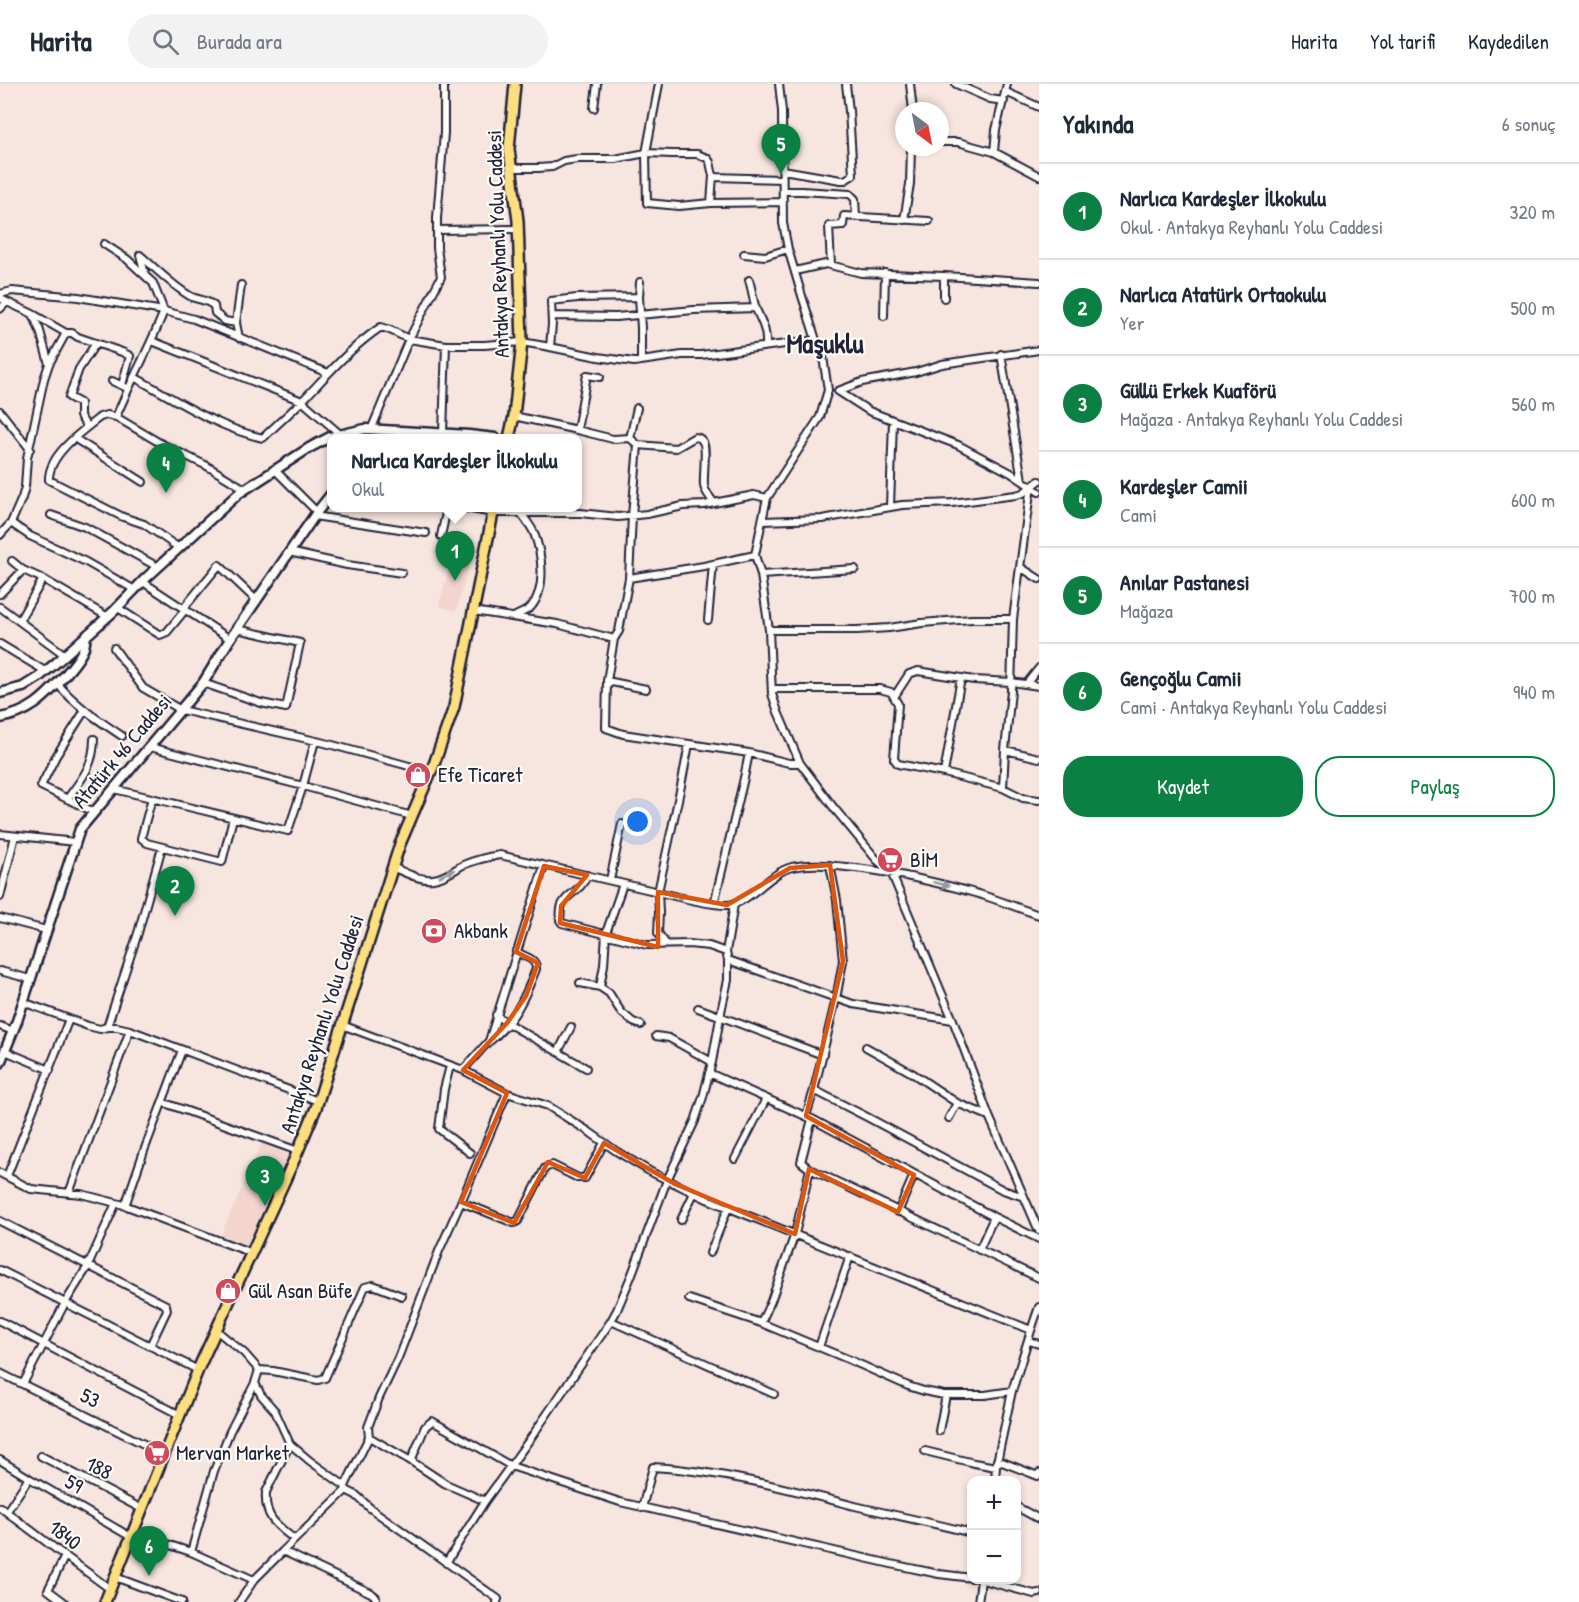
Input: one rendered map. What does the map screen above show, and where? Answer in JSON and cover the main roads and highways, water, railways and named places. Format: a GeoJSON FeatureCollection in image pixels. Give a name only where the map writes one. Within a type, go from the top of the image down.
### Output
{"type":"FeatureCollection","features":[{"type":"Feature","properties":{"kind":"main road","name":"Antakya Reyhanlı Yolu Caddesi"},"geometry":{"type":"LineString","coordinates":[[510,434],[522,342],[518,229],[509,148],[515,84]]}},
{"type":"Feature","properties":{"kind":"main road","name":"Antakya Reyhanlı Yolu Caddesi"},"geometry":{"type":"LineString","coordinates":[[105,1602],[198,1370],[298,1151],[318,1101],[392,867],[431,772],[457,699],[493,512]]}},
{"type":"Feature","properties":{"kind":"place","name":"Anılar Pastanesi"},"geometry":{"type":"Point","coordinates":[781,174]}},
{"type":"Feature","properties":{"kind":"place","name":"Kardeşler Camii"},"geometry":{"type":"Point","coordinates":[166,493]}},
{"type":"Feature","properties":{"kind":"place","name":"Narlıca Kardeşler İlkokulu"},"geometry":{"type":"Point","coordinates":[455,581]}},
{"type":"Feature","properties":{"kind":"place","name":"Efe Ticaret"},"geometry":{"type":"Point","coordinates":[418,775]}},
{"type":"Feature","properties":{"kind":"place","name":"BİM"},"geometry":{"type":"Point","coordinates":[890,860]}},
{"type":"Feature","properties":{"kind":"place","name":"Narlıca Atatürk Ortaokulu"},"geometry":{"type":"Point","coordinates":[175,916]}},
{"type":"Feature","properties":{"kind":"place","name":"Akbank"},"geometry":{"type":"Point","coordinates":[434,931]}},
{"type":"Feature","properties":{"kind":"place","name":"Güllü Erkek Kuaförü"},"geometry":{"type":"Point","coordinates":[265,1206]}},
{"type":"Feature","properties":{"kind":"place","name":"Gül Asan Büfe"},"geometry":{"type":"Point","coordinates":[228,1291]}},
{"type":"Feature","properties":{"kind":"place","name":"Mervan Market"},"geometry":{"type":"Point","coordinates":[157,1453]}},
{"type":"Feature","properties":{"kind":"place","name":"Gençoğlu Camii"},"geometry":{"type":"Point","coordinates":[149,1576]}},
{"type":"Feature","properties":{"kind":"district","name":"Maşuklu"},"geometry":{"type":"Point","coordinates":[825,344]}}]}
